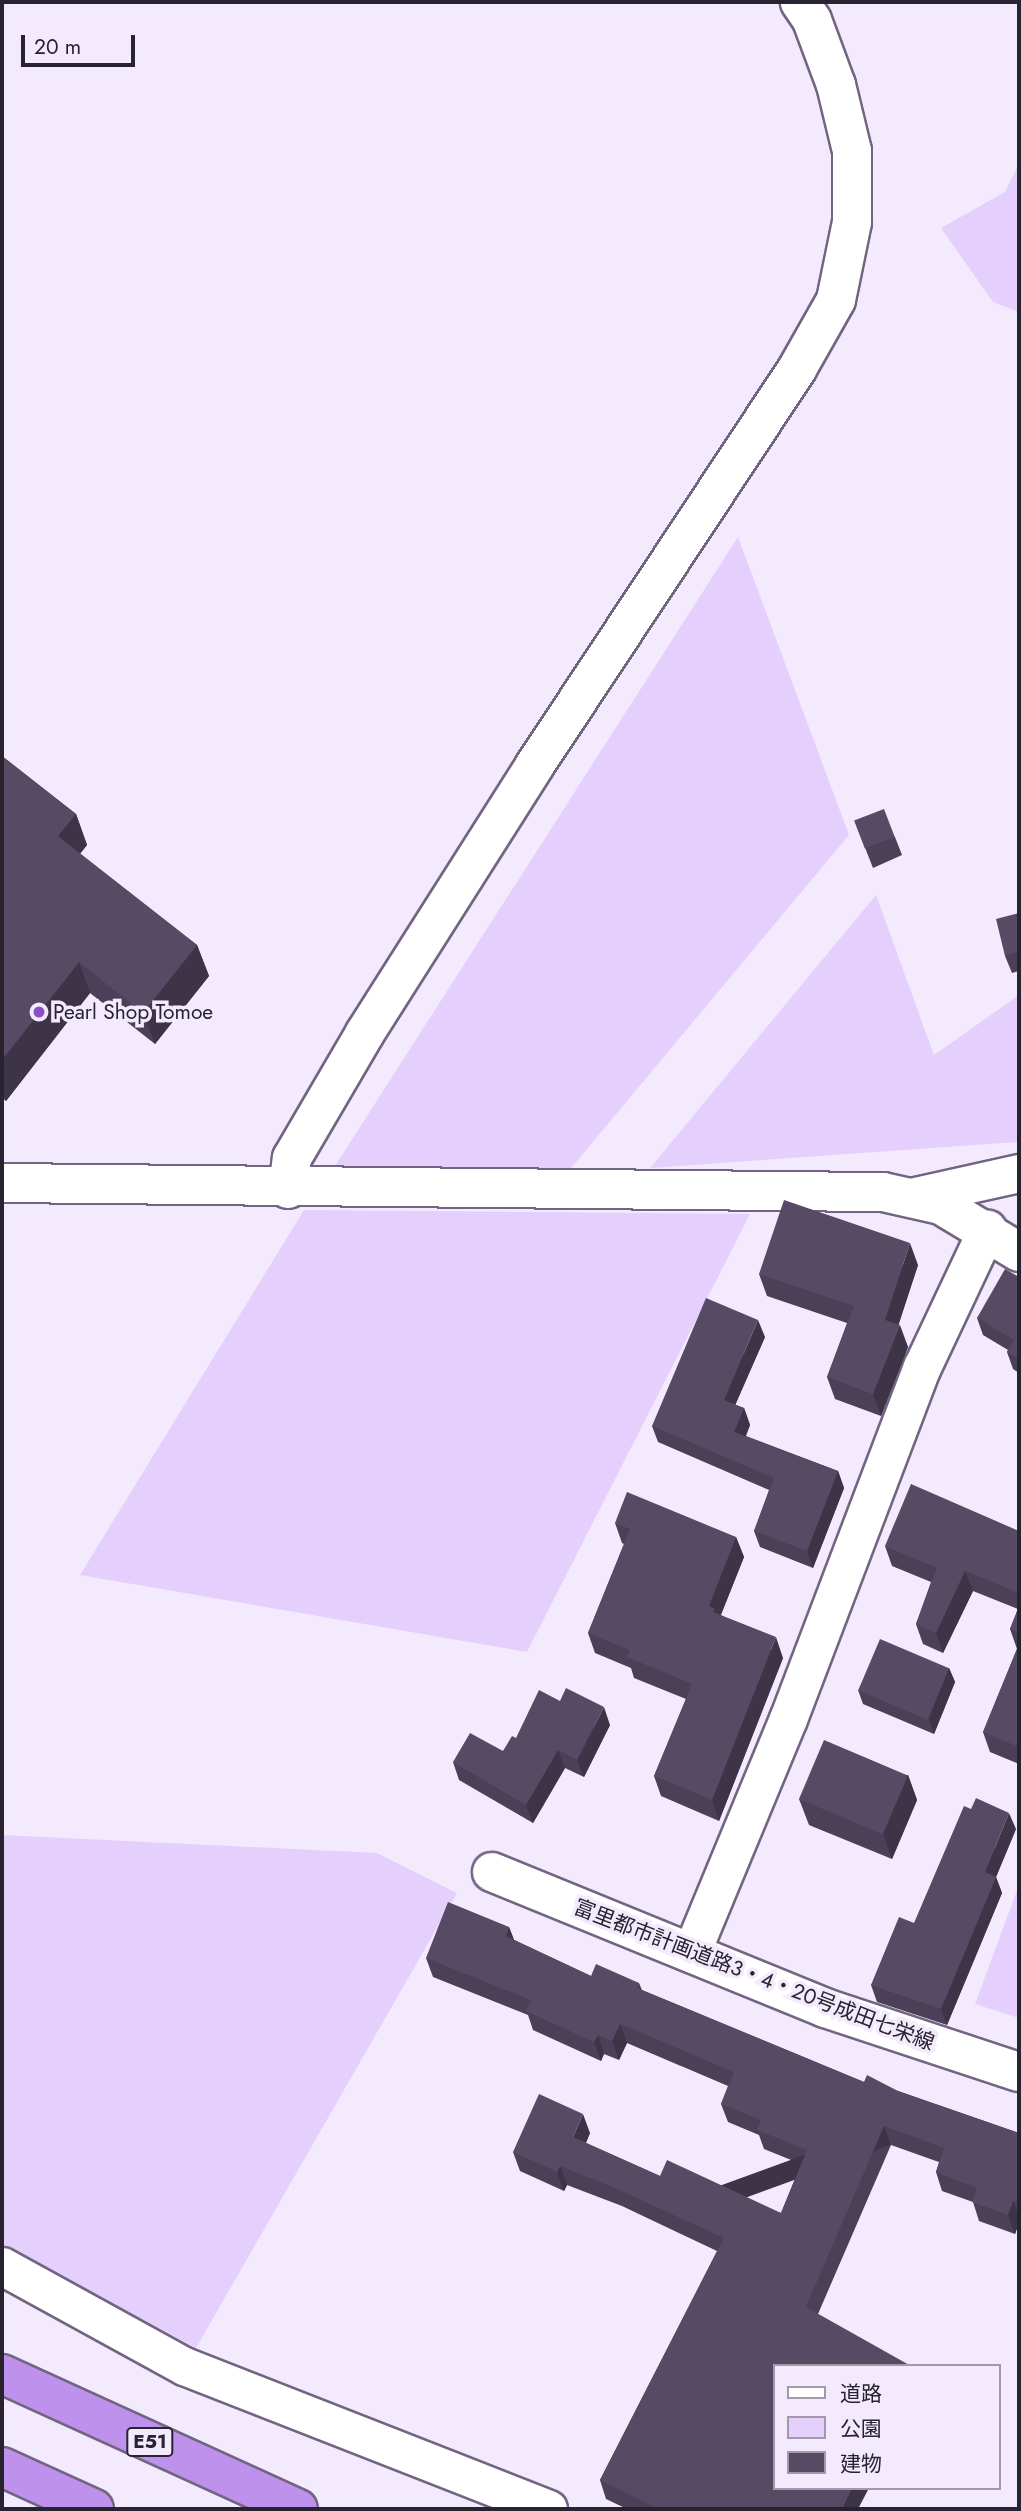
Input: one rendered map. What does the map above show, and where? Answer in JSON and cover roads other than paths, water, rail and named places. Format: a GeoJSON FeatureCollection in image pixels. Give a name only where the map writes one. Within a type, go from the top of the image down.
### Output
{"type":"FeatureCollection","features":[{"type":"Feature","properties":{"kind":"highway","name":"E51"},"geometry":{"type":"LineString","coordinates":[[2,2374],[298,2509]]}},
{"type":"Feature","properties":{"kind":"highway"},"geometry":{"type":"LineString","coordinates":[[2,2467],[94,2509]]}},
{"type":"Feature","properties":{"kind":"street"},"geometry":{"type":"LineString","coordinates":[[288,1189],[292,1158],[365,1033],[535,765],[797,369],[836,300],[852,222],[852,151],[836,85],[812,20],[800,2]]}},
{"type":"Feature","properties":{"kind":"street"},"geometry":{"type":"LineString","coordinates":[[2,1183],[288,1189],[811,1190],[915,1196],[1019,1173]]}},
{"type":"Feature","properties":{"kind":"street"},"geometry":{"type":"LineString","coordinates":[[915,1196],[986,1229],[1019,1252]]}},
{"type":"Feature","properties":{"kind":"street"},"geometry":{"type":"LineString","coordinates":[[691,1953],[788,1719],[922,1367],[986,1229]]}},
{"type":"Feature","properties":{"kind":"street","name":"富里都市計画道路3・4・20号成田七栄線"},"geometry":{"type":"LineString","coordinates":[[492,1872],[825,2008],[1019,2072]]}},
{"type":"Feature","properties":{"kind":"street"},"geometry":{"type":"LineString","coordinates":[[2,2266],[184,2366],[548,2509]]}},
{"type":"Feature","properties":{"kind":"place","name":"Pearl Shop Tomoe"},"geometry":{"type":"Point","coordinates":[39,1012]}}]}
